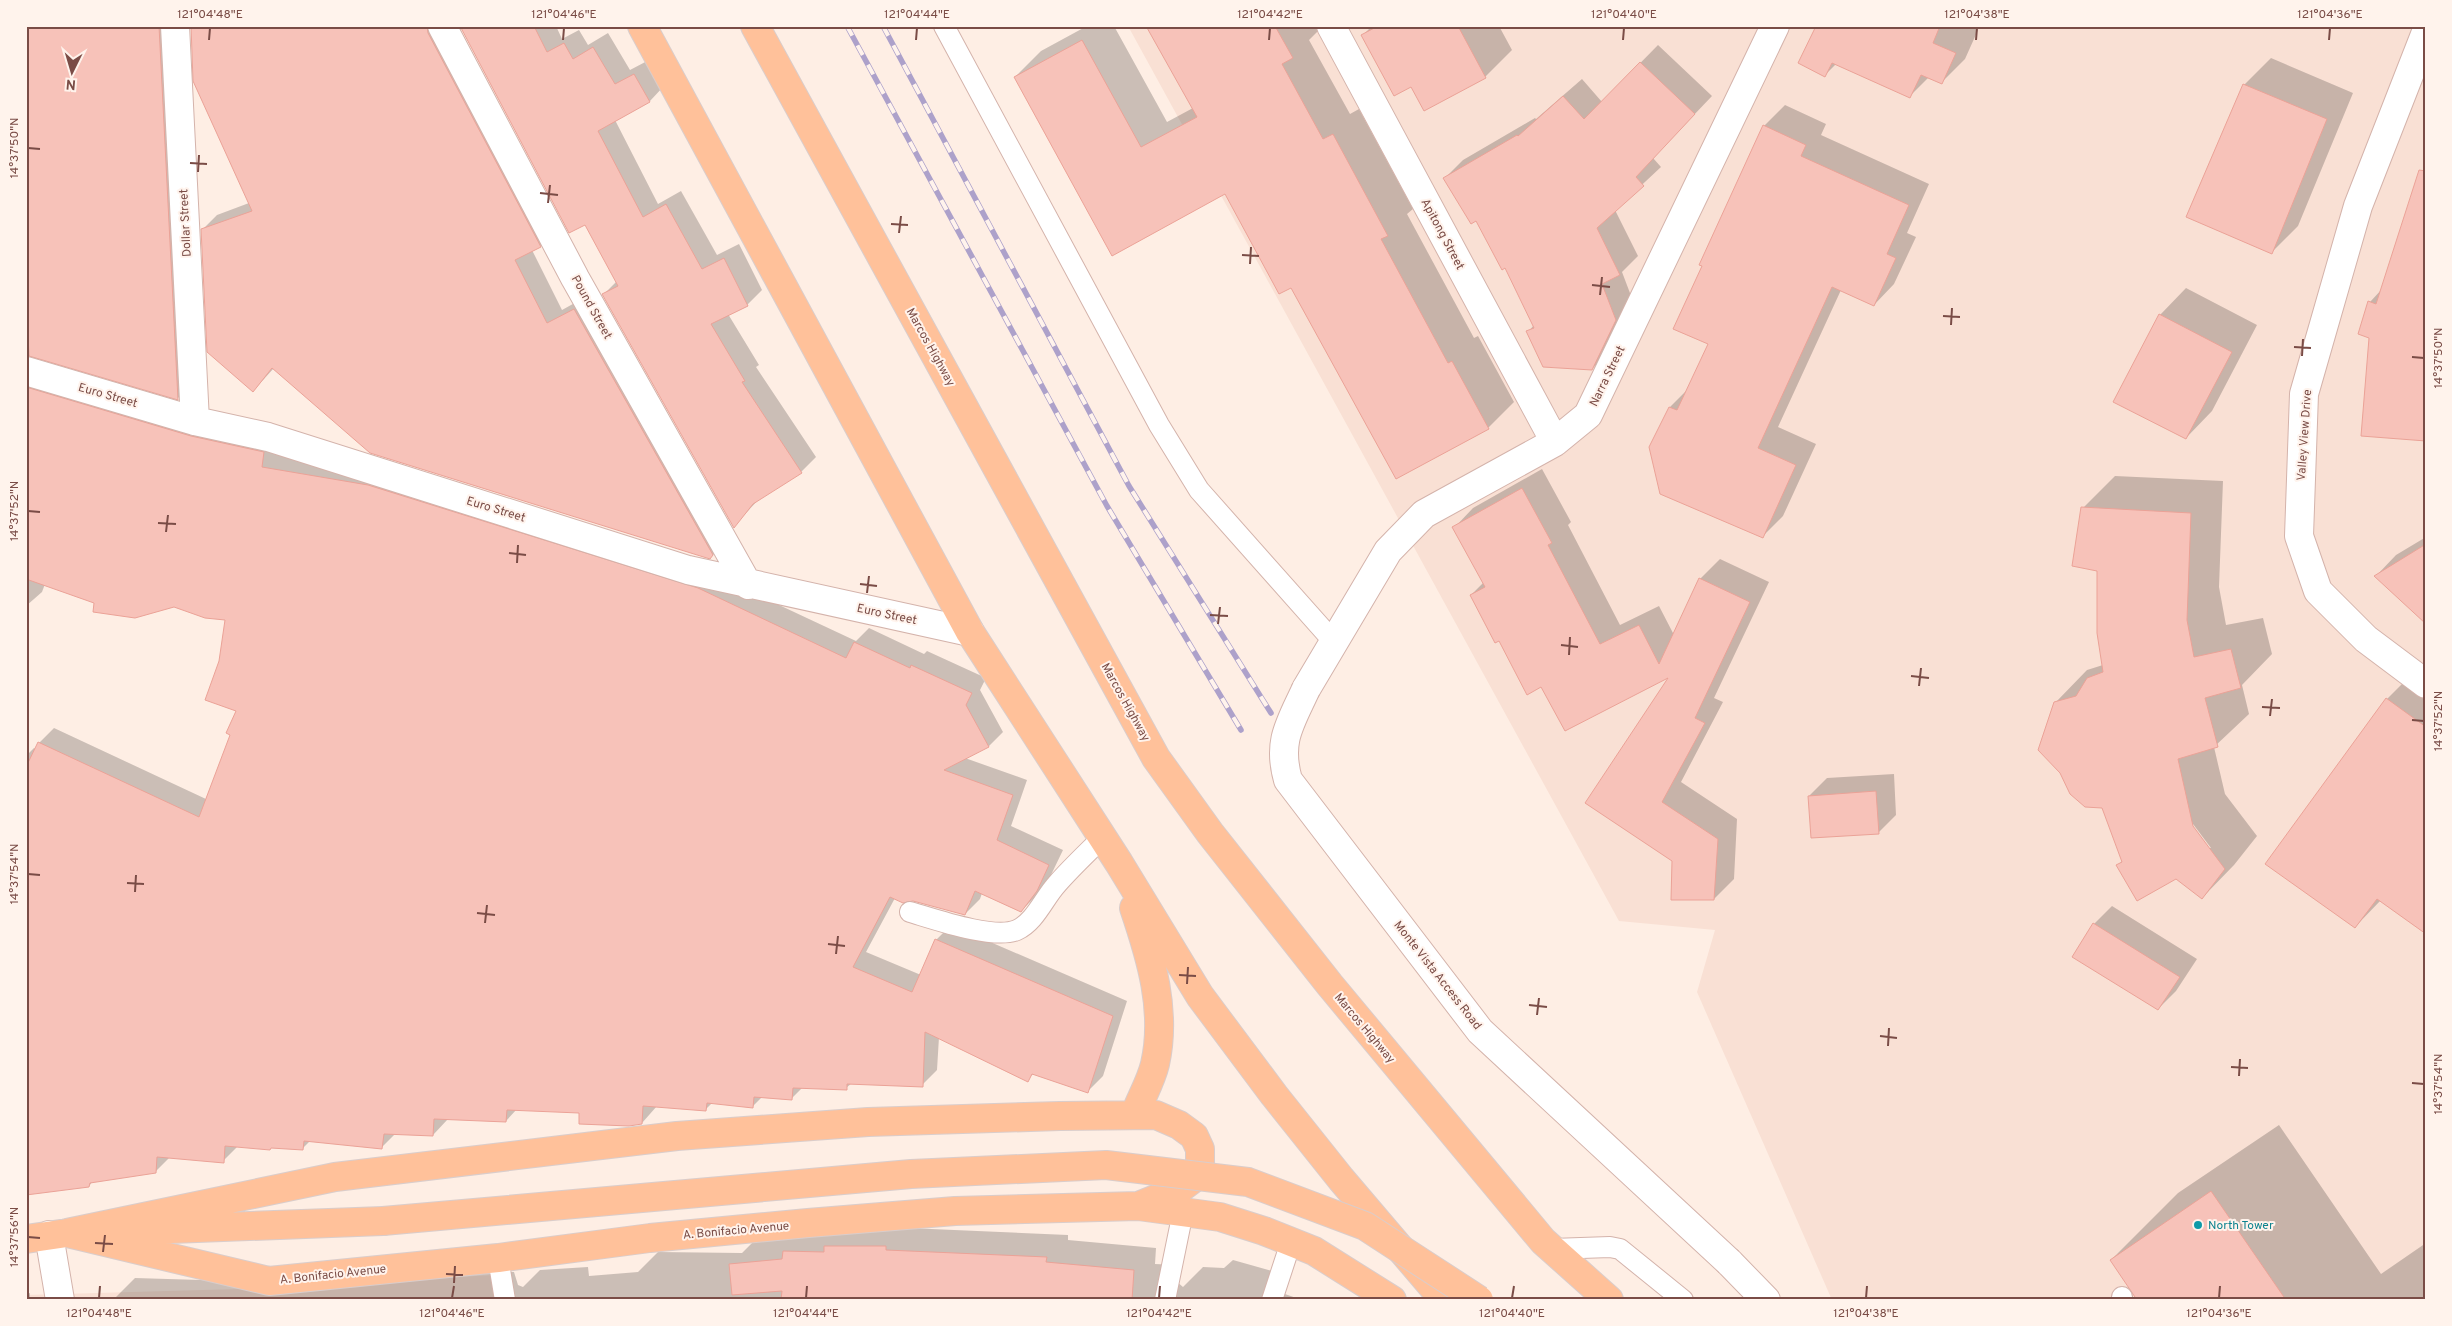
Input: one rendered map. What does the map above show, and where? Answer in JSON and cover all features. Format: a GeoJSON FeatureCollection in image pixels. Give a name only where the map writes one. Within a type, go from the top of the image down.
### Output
{"type":"FeatureCollection","features":[{"type":"Feature","properties":{"kind":"main road"},"geometry":{"type":"LineString","coordinates":[[642,26],[970,632],[1119,863],[1200,996],[1268,1087],[1342,1179],[1444,1300]]}},
{"type":"Feature","properties":{"kind":"main road","name":"Marcos Highway"},"geometry":{"type":"LineString","coordinates":[[755,26],[1156,758],[1210,833],[1330,985],[1552,1249],[1609,1300]]}},
{"type":"Feature","properties":{"kind":"main road"},"geometry":{"type":"LineString","coordinates":[[1119,863],[1152,962],[1160,1026],[1155,1065],[1135,1114]]}},
{"type":"Feature","properties":{"kind":"main road"},"geometry":{"type":"LineString","coordinates":[[47,1236],[335,1177],[677,1136],[868,1122],[1135,1114],[1156,1115],[1179,1125],[1194,1136],[1200,1149],[1200,1164],[1194,1178],[1178,1190],[1138,1206]]}},
{"type":"Feature","properties":{"kind":"main road"},"geometry":{"type":"LineString","coordinates":[[47,1236],[383,1221],[911,1174],[1106,1165],[1248,1182],[1365,1226],[1479,1300]]}},
{"type":"Feature","properties":{"kind":"main road","name":"A. Bonifacio Avenue"},"geometry":{"type":"LineString","coordinates":[[47,1236],[269,1281],[498,1258],[650,1238],[955,1211],[1138,1206],[1220,1217],[1292,1242],[1314,1251],[1392,1300]]}},
{"type":"Feature","properties":{"kind":"street","name":"Dollar Street"},"geometry":{"type":"LineString","coordinates":[[175,26],[195,421]]}},
{"type":"Feature","properties":{"kind":"street","name":"Pound Street"},"geometry":{"type":"LineString","coordinates":[[442,26],[575,278],[748,585]]}},
{"type":"Feature","properties":{"kind":"street","name":"Apitong Street"},"geometry":{"type":"LineString","coordinates":[[1332,26],[1555,442]]}},
{"type":"Feature","properties":{"kind":"street","name":"Narra Street"},"geometry":{"type":"LineString","coordinates":[[1306,689],[1388,551],[1424,514],[1555,442],[1588,415],[1775,26]]}},
{"type":"Feature","properties":{"kind":"street","name":"Valley View Drive"},"geometry":{"type":"LineString","coordinates":[[2426,32],[2358,206],[2304,394],[2299,536],[2318,591],[2366,639],[2426,684]]}},
{"type":"Feature","properties":{"kind":"street","name":"Euro Street"},"geometry":{"type":"LineString","coordinates":[[26,371],[195,421],[268,438],[688,570],[748,585],[970,632]]}},
{"type":"Feature","properties":{"kind":"street","name":"Monte Vista Access Road"},"geometry":{"type":"LineString","coordinates":[[1306,689],[1286,734],[1282,759],[1288,780],[1480,1031],[1729,1262],[1766,1300]]}},
{"type":"Feature","properties":{"kind":"street"},"geometry":{"type":"LineString","coordinates":[[47,1236],[60,1300]]}},
{"type":"Feature","properties":{"kind":"lane"},"geometry":{"type":"LineString","coordinates":[[944,26],[1154,416],[1199,490],[1334,642]]}},
{"type":"Feature","properties":{"kind":"lane"},"geometry":{"type":"LineString","coordinates":[[910,912],[958,927],[980,931],[1012,932],[1018,930],[1032,917],[1056,885],[1102,838]]}},
{"type":"Feature","properties":{"kind":"lane"},"geometry":{"type":"LineString","coordinates":[[1165,1300],[1183,1212]]}},
{"type":"Feature","properties":{"kind":"lane"},"geometry":{"type":"LineString","coordinates":[[1272,1300],[1292,1242]]}},
{"type":"Feature","properties":{"kind":"lane"},"geometry":{"type":"LineString","coordinates":[[1552,1249],[1610,1246],[1620,1249],[1683,1300]]}},
{"type":"Feature","properties":{"kind":"lane"},"geometry":{"type":"LineString","coordinates":[[498,1258],[505,1300]]}},
{"type":"Feature","properties":{"kind":"shaded area"},"geometry":{"type":"Polygon","coordinates":[[[1128,26],[2426,26],[2426,1300],[1832,1300],[1697,992],[1715,930],[1619,921],[1128,26]]]}},
{"type":"Feature","properties":{"kind":"shaded area"},"geometry":{"type":"Polygon","coordinates":[[[493,1275],[497,1300],[26,1300],[26,1295],[271,1288],[493,1275]]]}},
{"type":"Feature","properties":{"kind":"building"},"geometry":{"type":"Polygon","coordinates":[[[26,26],[159,26],[178,400],[29,356],[26,297],[26,26]]]}},
{"type":"Feature","properties":{"kind":"building"},"geometry":{"type":"Polygon","coordinates":[[[191,26],[427,26],[428,33],[541,247],[515,260],[547,323],[574,309],[713,555],[710,559],[370,453],[272,368],[253,392],[207,352],[201,229],[252,211],[193,81],[191,26]]]}},
{"type":"Feature","properties":{"kind":"building"},"geometry":{"type":"Polygon","coordinates":[[[460,26],[534,26],[547,52],[564,43],[573,59],[593,47],[615,84],[634,74],[650,102],[598,131],[643,217],[666,204],[702,269],[724,258],[748,306],[711,324],[745,381],[742,382],[802,473],[753,504],[734,528],[602,294],[618,286],[585,225],[569,233],[460,26]]]}},
{"type":"Feature","properties":{"kind":"building"},"geometry":{"type":"Polygon","coordinates":[[[1146,26],[1275,26],[1293,58],[1282,64],[1323,139],[1333,134],[1388,236],[1381,239],[1448,363],[1452,361],[1489,429],[1396,479],[1291,288],[1279,294],[1225,194],[1112,256],[1014,77],[1082,40],[1141,147],[1197,117],[1146,26]]]}},
{"type":"Feature","properties":{"kind":"building"},"geometry":{"type":"Polygon","coordinates":[[[1378,26],[1458,26],[1486,78],[1424,111],[1411,87],[1394,96],[1361,35],[1378,26]]]}},
{"type":"Feature","properties":{"kind":"building"},"geometry":{"type":"Polygon","coordinates":[[[1816,26],[1940,26],[1933,43],[1956,53],[1942,84],[1921,75],[1910,98],[1832,63],[1825,77],[1798,63],[1816,26]]]}},
{"type":"Feature","properties":{"kind":"building"},"geometry":{"type":"Polygon","coordinates":[[[1640,62],[1695,114],[1636,177],[1644,186],[1597,228],[1620,275],[1602,284],[1616,320],[1592,370],[1543,367],[1526,331],[1534,328],[1505,268],[1502,270],[1476,221],[1471,224],[1443,178],[1518,136],[1563,96],[1584,119],[1640,62]]]}},
{"type":"Feature","properties":{"kind":"building"},"geometry":{"type":"Polygon","coordinates":[[[2243,84],[2327,119],[2272,254],[2186,217],[2243,84]]]}},
{"type":"Feature","properties":{"kind":"building"},"geometry":{"type":"Polygon","coordinates":[[[1763,125],[1806,145],[1801,156],[1909,205],[1887,254],[1896,258],[1874,306],[1832,287],[1758,448],[1796,465],[1763,538],[1660,494],[1649,447],[1669,407],[1677,410],[1708,344],[1673,329],[1702,266],[1699,265],[1763,125]]]}},
{"type":"Feature","properties":{"kind":"building"},"geometry":{"type":"Polygon","coordinates":[[[2419,170],[2426,171],[2426,441],[2361,436],[2369,338],[2358,334],[2368,301],[2376,304],[2419,170]]]}},
{"type":"Feature","properties":{"kind":"building"},"geometry":{"type":"Polygon","coordinates":[[[2159,314],[2232,352],[2186,439],[2113,402],[2159,314]]]}},
{"type":"Feature","properties":{"kind":"building"},"geometry":{"type":"Polygon","coordinates":[[[26,387],[191,436],[264,452],[262,467],[368,485],[698,588],[846,658],[854,642],[910,668],[911,665],[972,693],[966,705],[989,747],[944,770],[1013,795],[997,840],[1049,865],[1037,891],[1021,912],[975,891],[965,915],[913,901],[903,903],[890,897],[853,967],[912,992],[935,939],[1113,1016],[1088,1093],[1032,1074],[1028,1082],[925,1032],[923,1087],[847,1084],[847,1090],[793,1088],[792,1100],[754,1097],[753,1108],[707,1103],[706,1111],[643,1106],[642,1124],[629,1126],[579,1124],[579,1113],[507,1110],[506,1122],[434,1119],[433,1136],[384,1134],[382,1149],[304,1141],[303,1150],[271,1148],[270,1150],[225,1146],[224,1163],[157,1157],[156,1173],[90,1183],[89,1187],[26,1195],[26,767],[38,742],[199,817],[230,735],[226,733],[236,711],[205,700],[219,661],[225,620],[205,618],[174,607],[135,618],[93,612],[94,603],[26,579],[26,387]]]}},
{"type":"Feature","properties":{"kind":"building"},"geometry":{"type":"Polygon","coordinates":[[[1522,488],[1552,543],[1548,545],[1600,644],[1639,625],[1659,664],[1699,578],[1750,602],[1695,718],[1705,723],[1662,802],[1718,839],[1714,900],[1671,900],[1672,861],[1585,803],[1668,678],[1565,731],[1541,687],[1527,695],[1499,641],[1495,643],[1470,595],[1485,587],[1452,527],[1522,488]]]}},
{"type":"Feature","properties":{"kind":"building"},"geometry":{"type":"Polygon","coordinates":[[[2081,507],[2191,513],[2187,620],[2194,657],[2231,649],[2241,688],[2205,698],[2218,747],[2178,759],[2193,826],[2225,869],[2202,899],[2176,879],[2137,901],[2116,865],[2122,862],[2102,808],[2085,807],[2070,794],[2060,773],[2038,750],[2054,702],[2076,696],[2087,678],[2103,672],[2097,633],[2097,571],[2072,566],[2081,507]]]}},
{"type":"Feature","properties":{"kind":"building"},"geometry":{"type":"Polygon","coordinates":[[[2426,544],[2426,624],[2374,576],[2426,544]]]}},
{"type":"Feature","properties":{"kind":"building"},"geometry":{"type":"Polygon","coordinates":[[[2386,698],[2426,727],[2426,934],[2377,899],[2355,928],[2265,864],[2386,698]]]}},
{"type":"Feature","properties":{"kind":"building"},"geometry":{"type":"Polygon","coordinates":[[[1876,791],[1879,834],[1811,838],[1808,796],[1876,791]]]}},
{"type":"Feature","properties":{"kind":"building"},"geometry":{"type":"Polygon","coordinates":[[[2093,923],[2180,977],[2158,1010],[2072,957],[2093,923]]]}},
{"type":"Feature","properties":{"kind":"building","name":"North Tower"},"geometry":{"type":"Polygon","coordinates":[[[2211,1191],[2286,1300],[2137,1300],[2110,1260],[2211,1191]]]}},
{"type":"Feature","properties":{"kind":"building"},"geometry":{"type":"Polygon","coordinates":[[[824,1246],[886,1246],[886,1250],[1047,1257],[1046,1262],[1134,1270],[1132,1300],[781,1300],[782,1291],[732,1295],[729,1264],[782,1259],[783,1251],[824,1252],[824,1246]]]}},
{"type":"Feature","properties":{"kind":"railway"},"geometry":{"type":"LineString","coordinates":[[847,26],[1107,506],[1241,730]]}},
{"type":"Feature","properties":{"kind":"railway"},"geometry":{"type":"LineString","coordinates":[[883,26],[1129,486],[1271,713]]}},
{"type":"Feature","properties":{"kind":"place","name":"North Tower"},"geometry":{"type":"Point","coordinates":[2198,1225]}}]}
